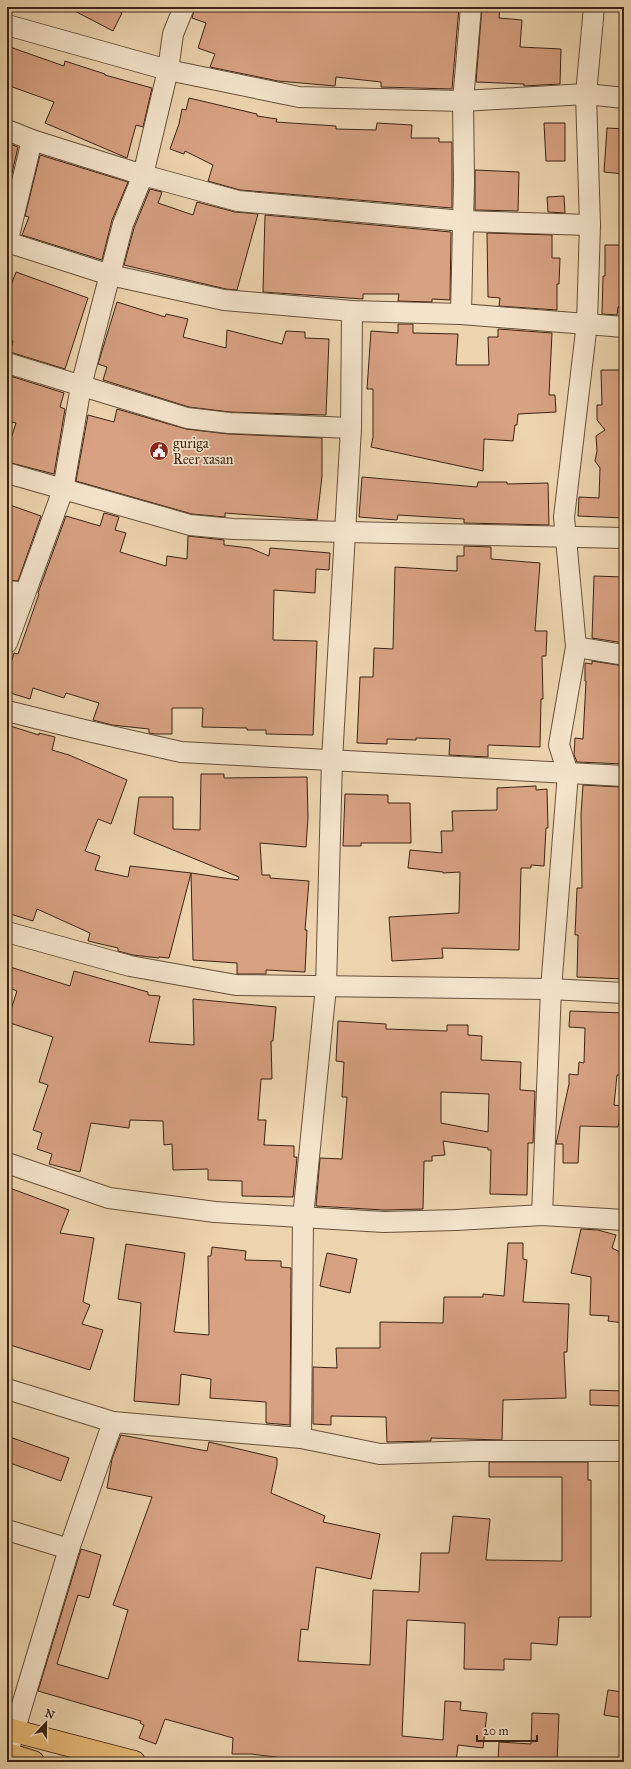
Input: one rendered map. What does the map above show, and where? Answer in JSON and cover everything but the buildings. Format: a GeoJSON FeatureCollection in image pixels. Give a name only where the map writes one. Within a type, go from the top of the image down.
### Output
{"type":"FeatureCollection","features":[{"type":"Feature","properties":{"kind":"highway"},"geometry":{"type":"LineString","coordinates":[[10,1730],[134,1762]]}},
{"type":"Feature","properties":{"kind":"street"},"geometry":{"type":"LineString","coordinates":[[7,643],[16,595],[63,490],[81,386],[123,224],[144,175],[168,70],[173,34],[184,7]]}},
{"type":"Feature","properties":{"kind":"street"},"geometry":{"type":"LineString","coordinates":[[461,314],[463,100],[471,7]]}},
{"type":"Feature","properties":{"kind":"street"},"geometry":{"type":"LineString","coordinates":[[542,1215],[551,989],[568,773],[559,745],[576,648],[564,517],[587,323],[590,225],[586,94],[594,7]]}},
{"type":"Feature","properties":{"kind":"street"},"geometry":{"type":"LineString","coordinates":[[7,25],[168,70],[299,97],[463,100],[586,94],[624,98]]}},
{"type":"Feature","properties":{"kind":"street"},"geometry":{"type":"LineString","coordinates":[[7,130],[32,140],[144,175],[238,201],[463,221],[590,225]]}},
{"type":"Feature","properties":{"kind":"street"},"geometry":{"type":"LineString","coordinates":[[32,140],[7,243],[110,276],[224,300],[352,311],[461,314],[624,327]]}},
{"type":"Feature","properties":{"kind":"street"},"geometry":{"type":"LineString","coordinates":[[301,1438],[303,1217],[326,987],[332,760],[351,428],[352,311]]}},
{"type":"Feature","properties":{"kind":"street"},"geometry":{"type":"LineString","coordinates":[[7,363],[187,418],[229,423],[351,428]]}},
{"type":"Feature","properties":{"kind":"street"},"geometry":{"type":"LineString","coordinates":[[7,472],[63,490],[190,525],[346,532],[566,538],[624,538]]}},
{"type":"Feature","properties":{"kind":"street"},"geometry":{"type":"LineString","coordinates":[[576,648],[624,655]]}},
{"type":"Feature","properties":{"kind":"street"},"geometry":{"type":"LineString","coordinates":[[7,711],[181,752],[624,776]]}},
{"type":"Feature","properties":{"kind":"street"},"geometry":{"type":"LineString","coordinates":[[7,932],[130,966],[236,985],[551,989],[624,993]]}},
{"type":"Feature","properties":{"kind":"street"},"geometry":{"type":"LineString","coordinates":[[7,1163],[109,1198],[215,1212],[384,1222],[542,1215],[624,1220]]}},
{"type":"Feature","properties":{"kind":"street"},"geometry":{"type":"LineString","coordinates":[[7,1389],[114,1422],[301,1438],[380,1454],[475,1451],[624,1451]]}},
{"type":"Feature","properties":{"kind":"street"},"geometry":{"type":"LineString","coordinates":[[20,1759],[10,1730],[69,1549],[114,1422]]}},
{"type":"Feature","properties":{"kind":"street"},"geometry":{"type":"LineString","coordinates":[[7,1530],[69,1549]]}},
{"type":"Feature","properties":{"kind":"place","name":"guriga Reer xasan"},"geometry":{"type":"Point","coordinates":[159,451]}}]}
